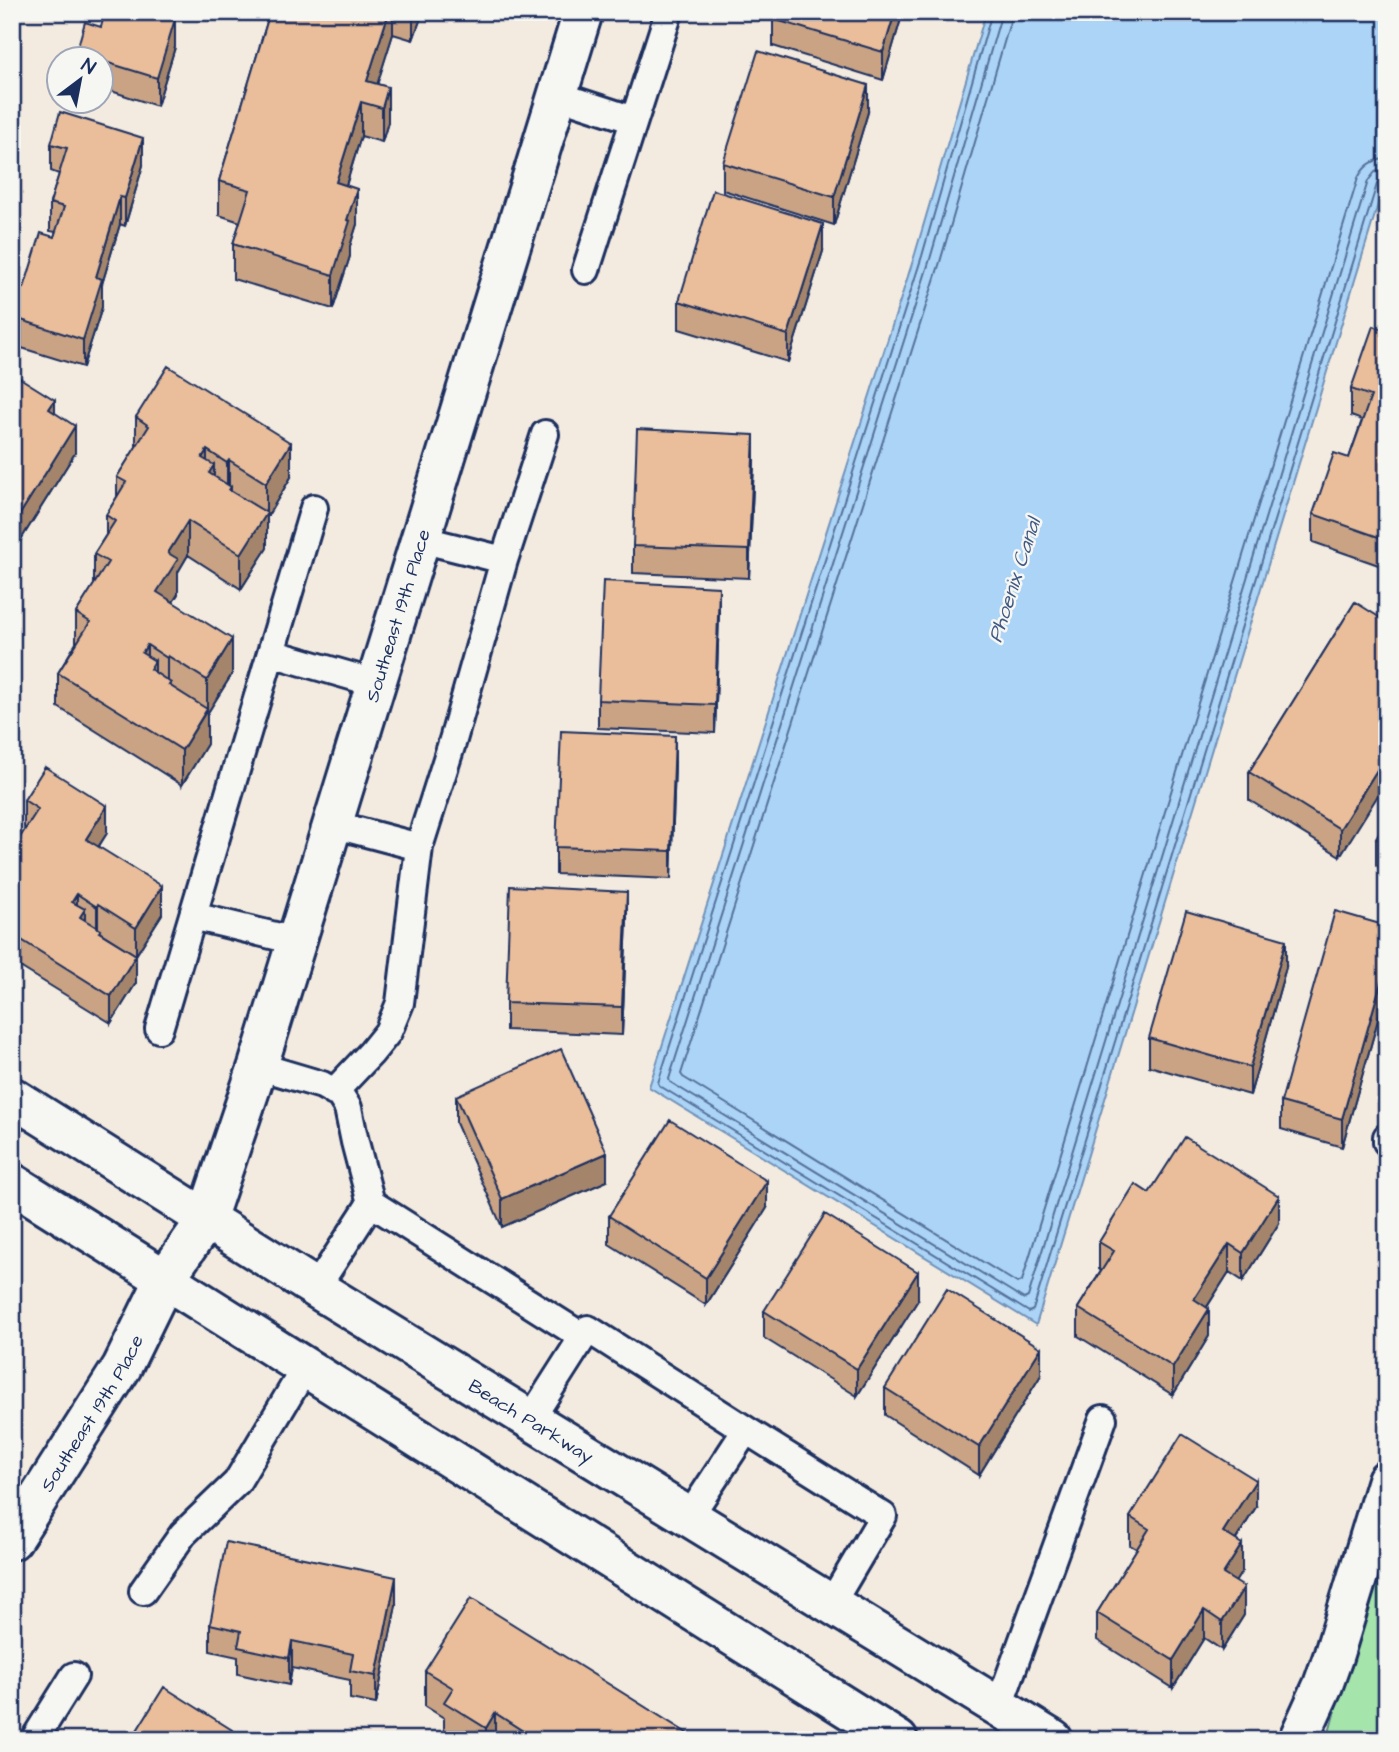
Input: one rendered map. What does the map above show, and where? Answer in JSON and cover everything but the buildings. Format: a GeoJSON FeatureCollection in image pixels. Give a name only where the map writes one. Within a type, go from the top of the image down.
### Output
{"type":"FeatureCollection","features":[{"type":"Feature","properties":{"kind":"street","name":"Southeast 19th Place"},"geometry":{"type":"LineString","coordinates":[[12,1540],[121,1367],[165,1279],[206,1220],[258,1066],[583,12]]}},
{"type":"Feature","properties":{"kind":"street","name":"Beach Parkway"},"geometry":{"type":"LineString","coordinates":[[12,1097],[316,1288],[1053,1740]]}},
{"type":"Feature","properties":{"kind":"street"},"geometry":{"type":"LineString","coordinates":[[12,1182],[898,1740]]}},
{"type":"Feature","properties":{"kind":"street"},"geometry":{"type":"LineString","coordinates":[[1298,1740],[1333,1657],[1387,1480]]}},
{"type":"Feature","properties":{"kind":"lane"},"geometry":{"type":"LineString","coordinates":[[586,270],[669,12]]}},
{"type":"Feature","properties":{"kind":"lane"},"geometry":{"type":"LineString","coordinates":[[557,95],[634,120]]}},
{"type":"Feature","properties":{"kind":"lane"},"geometry":{"type":"LineString","coordinates":[[334,1091],[372,1053],[388,1032],[400,1003],[419,847],[453,740],[504,560],[545,433]]}},
{"type":"Feature","properties":{"kind":"lane"},"geometry":{"type":"LineString","coordinates":[[159,1029],[314,508]]}},
{"type":"Feature","properties":{"kind":"lane"},"geometry":{"type":"LineString","coordinates":[[420,539],[504,560]]}},
{"type":"Feature","properties":{"kind":"lane"},"geometry":{"type":"LineString","coordinates":[[271,653],[375,683]]}},
{"type":"Feature","properties":{"kind":"lane"},"geometry":{"type":"LineString","coordinates":[[332,824],[419,847]]}},
{"type":"Feature","properties":{"kind":"lane"},"geometry":{"type":"LineString","coordinates":[[193,916],[296,941]]}},
{"type":"Feature","properties":{"kind":"lane"},"geometry":{"type":"LineString","coordinates":[[258,1066],[322,1085],[340,1095],[348,1108],[370,1203],[583,1337]]}},
{"type":"Feature","properties":{"kind":"lane"},"geometry":{"type":"LineString","coordinates":[[316,1288],[370,1203]]}},
{"type":"Feature","properties":{"kind":"lane"},"geometry":{"type":"LineString","coordinates":[[530,1420],[588,1329],[883,1516],[831,1604]]}},
{"type":"Feature","properties":{"kind":"lane"},"geometry":{"type":"LineString","coordinates":[[143,1591],[183,1534],[237,1482],[305,1368]]}},
{"type":"Feature","properties":{"kind":"lane"},"geometry":{"type":"LineString","coordinates":[[999,1706],[1103,1419]]}},
{"type":"Feature","properties":{"kind":"lane"},"geometry":{"type":"LineString","coordinates":[[689,1517],[746,1430]]}},
{"type":"Feature","properties":{"kind":"lane"},"geometry":{"type":"LineString","coordinates":[[34,1740],[74,1676]]}},
{"type":"Feature","properties":{"kind":"green space"},"geometry":{"type":"Polygon","coordinates":[[[1387,1519],[1387,1740],[1327,1740],[1387,1519]]]}},
{"type":"Feature","properties":{"kind":"water","name":"Phoenix Canal"},"geometry":{"type":"Polygon","coordinates":[[[986,12],[1387,12],[1387,175],[1036,1325],[649,1087],[915,254],[986,12]]]}}]}
